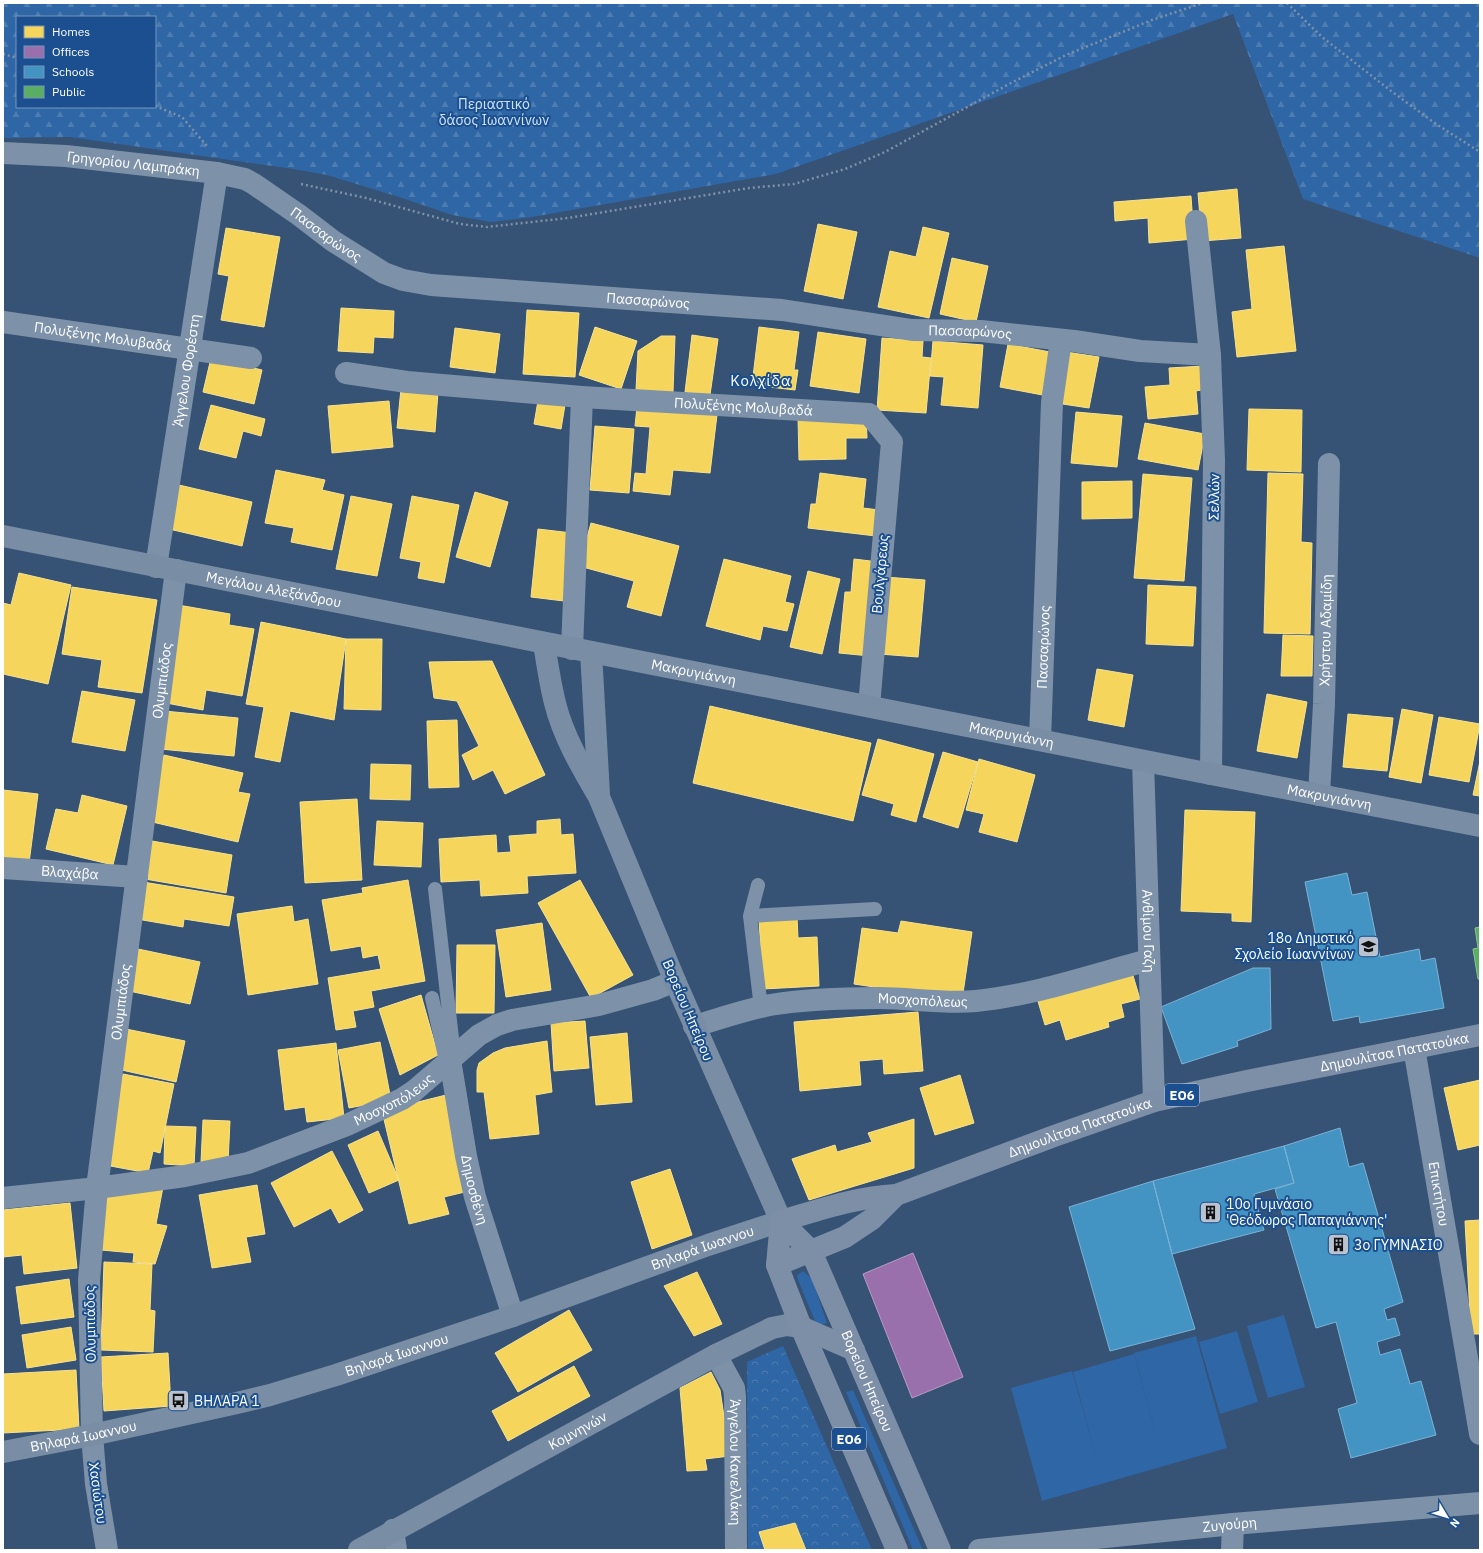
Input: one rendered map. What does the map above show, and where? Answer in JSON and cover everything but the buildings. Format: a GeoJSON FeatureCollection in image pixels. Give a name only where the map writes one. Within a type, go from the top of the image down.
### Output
{"type":"FeatureCollection","features":[{"type":"Feature","properties":{"kind":"main road","name":"Μεγάλου Αλεξάνδρου"},"geometry":{"type":"LineString","coordinates":[[3,536],[544,643]]}},
{"type":"Feature","properties":{"kind":"main road","name":"Μακρυγιάννη"},"geometry":{"type":"LineString","coordinates":[[544,643],[1480,826]]}},
{"type":"Feature","properties":{"kind":"main road","name":"Βορείου Ηπείρου"},"geometry":{"type":"LineString","coordinates":[[544,643],[555,704],[565,733],[583,770],[599,797],[694,1026],[781,1221],[811,1252],[940,1550]]}},
{"type":"Feature","properties":{"kind":"main road","name":"Βορείου Ηπείρου"},"geometry":{"type":"LineString","coordinates":[[582,650],[599,797]]}},
{"type":"Feature","properties":{"kind":"main road","name":"Δημουλίτσα Πατατούκα"},"geometry":{"type":"LineString","coordinates":[[781,1221],[857,1200],[876,1196],[896,1195],[1057,1135],[1154,1101],[1480,1035]]}},
{"type":"Feature","properties":{"kind":"main road","name":"Δημουλίτσα Πατατούκα"},"geometry":{"type":"LineString","coordinates":[[777,1265],[811,1252],[857,1230],[882,1211],[896,1195]]}},
{"type":"Feature","properties":{"kind":"main road","name":"Βορείου Ηπείρου"},"geometry":{"type":"LineString","coordinates":[[781,1221],[777,1265],[801,1327],[897,1550]]}},
{"type":"Feature","properties":{"kind":"main road","name":"Βηλαρά Ιωαννου"},"geometry":{"type":"LineString","coordinates":[[3,1452],[92,1435],[270,1395],[336,1375],[513,1316],[708,1245],[781,1221]]}},
{"type":"Feature","properties":{"kind":"main road","name":"Κομνηνών"},"geometry":{"type":"LineString","coordinates":[[359,1550],[395,1540],[716,1355],[772,1328],[787,1325],[801,1327]]}},
{"type":"Feature","properties":{"kind":"main road"},"geometry":{"type":"LineString","coordinates":[[801,1327],[854,1350]]}},
{"type":"Feature","properties":{"kind":"street","name":"Γρηγορίου Λαμπράκη"},"geometry":{"type":"LineString","coordinates":[[3,153],[66,156],[217,173],[245,179],[262,189]]}},
{"type":"Feature","properties":{"kind":"street","name":"Άγγελου Φορέστη"},"geometry":{"type":"LineString","coordinates":[[166,568],[190,349],[217,173]]}},
{"type":"Feature","properties":{"kind":"street","name":"Πασσαρώνος"},"geometry":{"type":"LineString","coordinates":[[262,189],[299,215],[333,242],[384,273],[403,280],[431,285],[782,310],[912,330],[981,331],[1140,351],[1210,355]]}},
{"type":"Feature","properties":{"kind":"street","name":"Σελλών"},"geometry":{"type":"LineString","coordinates":[[1196,221],[1210,355],[1214,460],[1211,774]]}},
{"type":"Feature","properties":{"kind":"street","name":"Πολυξένης Μολυβαδά"},"geometry":{"type":"LineString","coordinates":[[3,322],[251,358]]}},
{"type":"Feature","properties":{"kind":"street","name":"Πασσαρώνος"},"geometry":{"type":"LineString","coordinates":[[1040,740],[1052,402],[1061,340]]}},
{"type":"Feature","properties":{"kind":"street","name":"Πολυξένης Μολυβαδά"},"geometry":{"type":"LineString","coordinates":[[346,373],[407,382],[582,397],[870,414],[892,442]]}},
{"type":"Feature","properties":{"kind":"street"},"geometry":{"type":"LineString","coordinates":[[582,397],[582,650]]}},
{"type":"Feature","properties":{"kind":"street","name":"Βουλγάρεως"},"geometry":{"type":"LineString","coordinates":[[869,706],[892,442]]}},
{"type":"Feature","properties":{"kind":"street","name":"Χρήστου Αδαμίδη"},"geometry":{"type":"LineString","coordinates":[[1319,795],[1324,704],[1329,464]]}},
{"type":"Feature","properties":{"kind":"street","name":"Ολυμπιάδος"},"geometry":{"type":"LineString","coordinates":[[92,1435],[89,1280],[97,1188],[136,877],[166,568]]}},
{"type":"Feature","properties":{"kind":"street","name":"Ανθίμου Γαζη"},"geometry":{"type":"LineString","coordinates":[[1143,761],[1154,1101]]}},
{"type":"Feature","properties":{"kind":"street","name":"Βλαχάβα"},"geometry":{"type":"LineString","coordinates":[[3,868],[136,877]]}},
{"type":"Feature","properties":{"kind":"street","name":"Μοσχοπόλεως"},"geometry":{"type":"LineString","coordinates":[[694,1026],[761,1008],[803,1001],[880,998],[931,1002],[974,1001],[1006,997],[1046,988],[1149,960]]}},
{"type":"Feature","properties":{"kind":"street","name":"Μοσχοπόλεως"},"geometry":{"type":"LineString","coordinates":[[3,1198],[97,1188],[198,1174],[248,1163],[348,1125],[385,1108],[414,1091],[478,1035],[497,1025],[512,1020],[599,1005],[653,990],[675,981]]}},
{"type":"Feature","properties":{"kind":"street","name":"Επικτήτου"},"geometry":{"type":"LineString","coordinates":[[1414,1048],[1474,1360],[1480,1434]]}},
{"type":"Feature","properties":{"kind":"street","name":"Δημοσθένη"},"geometry":{"type":"LineString","coordinates":[[450,1060],[466,1156],[475,1197],[513,1316]]}},
{"type":"Feature","properties":{"kind":"street","name":"Άγγελου Κανελλάκη"},"geometry":{"type":"LineString","coordinates":[[716,1355],[734,1388],[736,1550]]}},
{"type":"Feature","properties":{"kind":"street","name":"Χασιώτου"},"geometry":{"type":"LineString","coordinates":[[92,1435],[96,1484],[106,1550]]}},
{"type":"Feature","properties":{"kind":"street","name":"Ζυγούρη"},"geometry":{"type":"LineString","coordinates":[[979,1550],[1232,1524],[1480,1503]]}},
{"type":"Feature","properties":{"kind":"street"},"geometry":{"type":"LineString","coordinates":[[1232,1524],[1232,1550]]}},
{"type":"Feature","properties":{"kind":"lane"},"geometry":{"type":"LineString","coordinates":[[758,885],[750,916],[761,1008]]}},
{"type":"Feature","properties":{"kind":"lane","name":"Δημοσθένη"},"geometry":{"type":"LineString","coordinates":[[435,889],[450,1060]]}},
{"type":"Feature","properties":{"kind":"lane"},"geometry":{"type":"LineString","coordinates":[[750,916],[875,909]]}},
{"type":"Feature","properties":{"kind":"lane"},"geometry":{"type":"LineString","coordinates":[[432,998],[450,1060]]}},
{"type":"Feature","properties":{"kind":"path"},"geometry":{"type":"LineString","coordinates":[[262,189],[275,180],[285,180],[366,198],[460,224],[487,227],[568,218],[749,188],[794,184],[845,168],[885,152],[1011,83],[1066,55],[1152,20],[1203,3]]}},
{"type":"Feature","properties":{"kind":"path"},"geometry":{"type":"LineString","coordinates":[[1287,3],[1322,37],[1380,82],[1436,124],[1480,152]]}},
{"type":"Feature","properties":{"kind":"path"},"geometry":{"type":"LineString","coordinates":[[3,54],[16,58]]}},
{"type":"Feature","properties":{"kind":"path"},"geometry":{"type":"LineString","coordinates":[[156,106],[182,117],[205,143],[216,159],[217,173]]}},
{"type":"Feature","properties":{"kind":"green space","name":"Περιαστικό δάσος Ιωαννίνων"},"geometry":{"type":"Polygon","coordinates":[[[3,3],[1480,3],[1480,258],[1303,199],[1233,14],[776,174],[532,217],[491,222],[452,215],[327,175],[70,137],[3,138],[3,3]]]}},
{"type":"Feature","properties":{"kind":"green space"},"geometry":{"type":"Polygon","coordinates":[[[803,1271],[813,1282],[827,1323],[817,1326],[798,1280],[797,1275],[803,1271]]]}},
{"type":"Feature","properties":{"kind":"green space"},"geometry":{"type":"Polygon","coordinates":[[[1284,1315],[1305,1387],[1268,1398],[1247,1326],[1284,1315]]]}},
{"type":"Feature","properties":{"kind":"green space"},"geometry":{"type":"Polygon","coordinates":[[[1237,1331],[1258,1402],[1220,1414],[1199,1342],[1237,1331]]]}},
{"type":"Feature","properties":{"kind":"green space"},"geometry":{"type":"Polygon","coordinates":[[[1196,1336],[1227,1448],[1042,1501],[1011,1388],[1072,1371],[1097,1460],[1073,1372],[1134,1354],[1162,1456],[1134,1353],[1196,1336]]]}},
{"type":"Feature","properties":{"kind":"green space"},"geometry":{"type":"Polygon","coordinates":[[[783,1346],[872,1550],[748,1550],[747,1362],[783,1346]]]}},
{"type":"Feature","properties":{"kind":"green space"},"geometry":{"type":"Polygon","coordinates":[[[853,1390],[923,1550],[913,1550],[846,1392],[853,1390]]]}},
{"type":"Feature","properties":{"kind":"place","name":"18ο Δημοτικό Σχολείο Ιωαννίνων"},"geometry":{"type":"Point","coordinates":[1369,946]}},
{"type":"Feature","properties":{"kind":"place","name":"10ο Γυμνάσιο 'Θεόδωρος Παπαγιάννης'"},"geometry":{"type":"Point","coordinates":[1210,1212]}},
{"type":"Feature","properties":{"kind":"place","name":"3ο ΓΥΜΝΑΣΙΟ"},"geometry":{"type":"Point","coordinates":[1339,1245]}},
{"type":"Feature","properties":{"kind":"place","name":"ΒΗΛΑΡΑ 1"},"geometry":{"type":"Point","coordinates":[179,1401]}},
{"type":"Feature","properties":{"kind":"district","name":"Κολχίδα"},"geometry":{"type":"Point","coordinates":[761,380]}}]}
